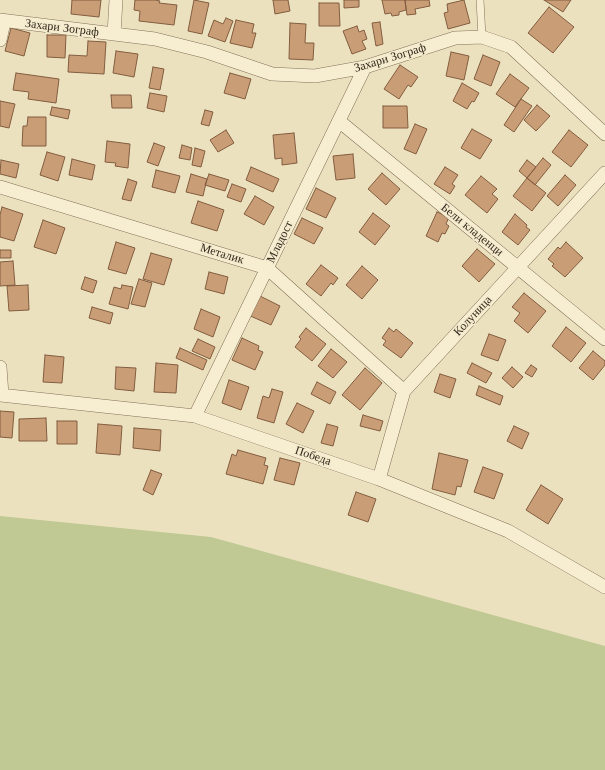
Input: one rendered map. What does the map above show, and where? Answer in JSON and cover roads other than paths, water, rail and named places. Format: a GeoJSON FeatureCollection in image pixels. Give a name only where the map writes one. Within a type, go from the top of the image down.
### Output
{"type":"FeatureCollection","features":[{"type":"Feature","properties":{"kind":"street"},"geometry":{"type":"LineString","coordinates":[[114,34],[116,0]]}},
{"type":"Feature","properties":{"kind":"street"},"geometry":{"type":"LineString","coordinates":[[0,40],[2,21]]}},
{"type":"Feature","properties":{"kind":"street","name":"Захари Зограф"},"geometry":{"type":"LineString","coordinates":[[2,21],[155,39],[207,52],[272,74],[315,76],[365,67],[455,38],[482,37],[511,47],[605,134]]}},
{"type":"Feature","properties":{"kind":"street","name":"Младост"},"geometry":{"type":"LineString","coordinates":[[195,416],[365,67]]}},
{"type":"Feature","properties":{"kind":"street","name":"Бели кладенци"},"geometry":{"type":"LineString","coordinates":[[339,121],[605,339]]}},
{"type":"Feature","properties":{"kind":"street","name":"Колуница"},"geometry":{"type":"LineString","coordinates":[[379,479],[404,391],[605,173]]}},
{"type":"Feature","properties":{"kind":"street","name":"Металик"},"geometry":{"type":"LineString","coordinates":[[0,187],[267,268],[404,391]]}},
{"type":"Feature","properties":{"kind":"street"},"geometry":{"type":"LineString","coordinates":[[0,367],[1,395]]}},
{"type":"Feature","properties":{"kind":"street","name":"Победа"},"geometry":{"type":"LineString","coordinates":[[1,395],[195,416],[379,479],[508,531],[605,587]]}},
{"type":"Feature","properties":{"kind":"lane"},"geometry":{"type":"LineString","coordinates":[[480,0],[482,37]]}}]}
